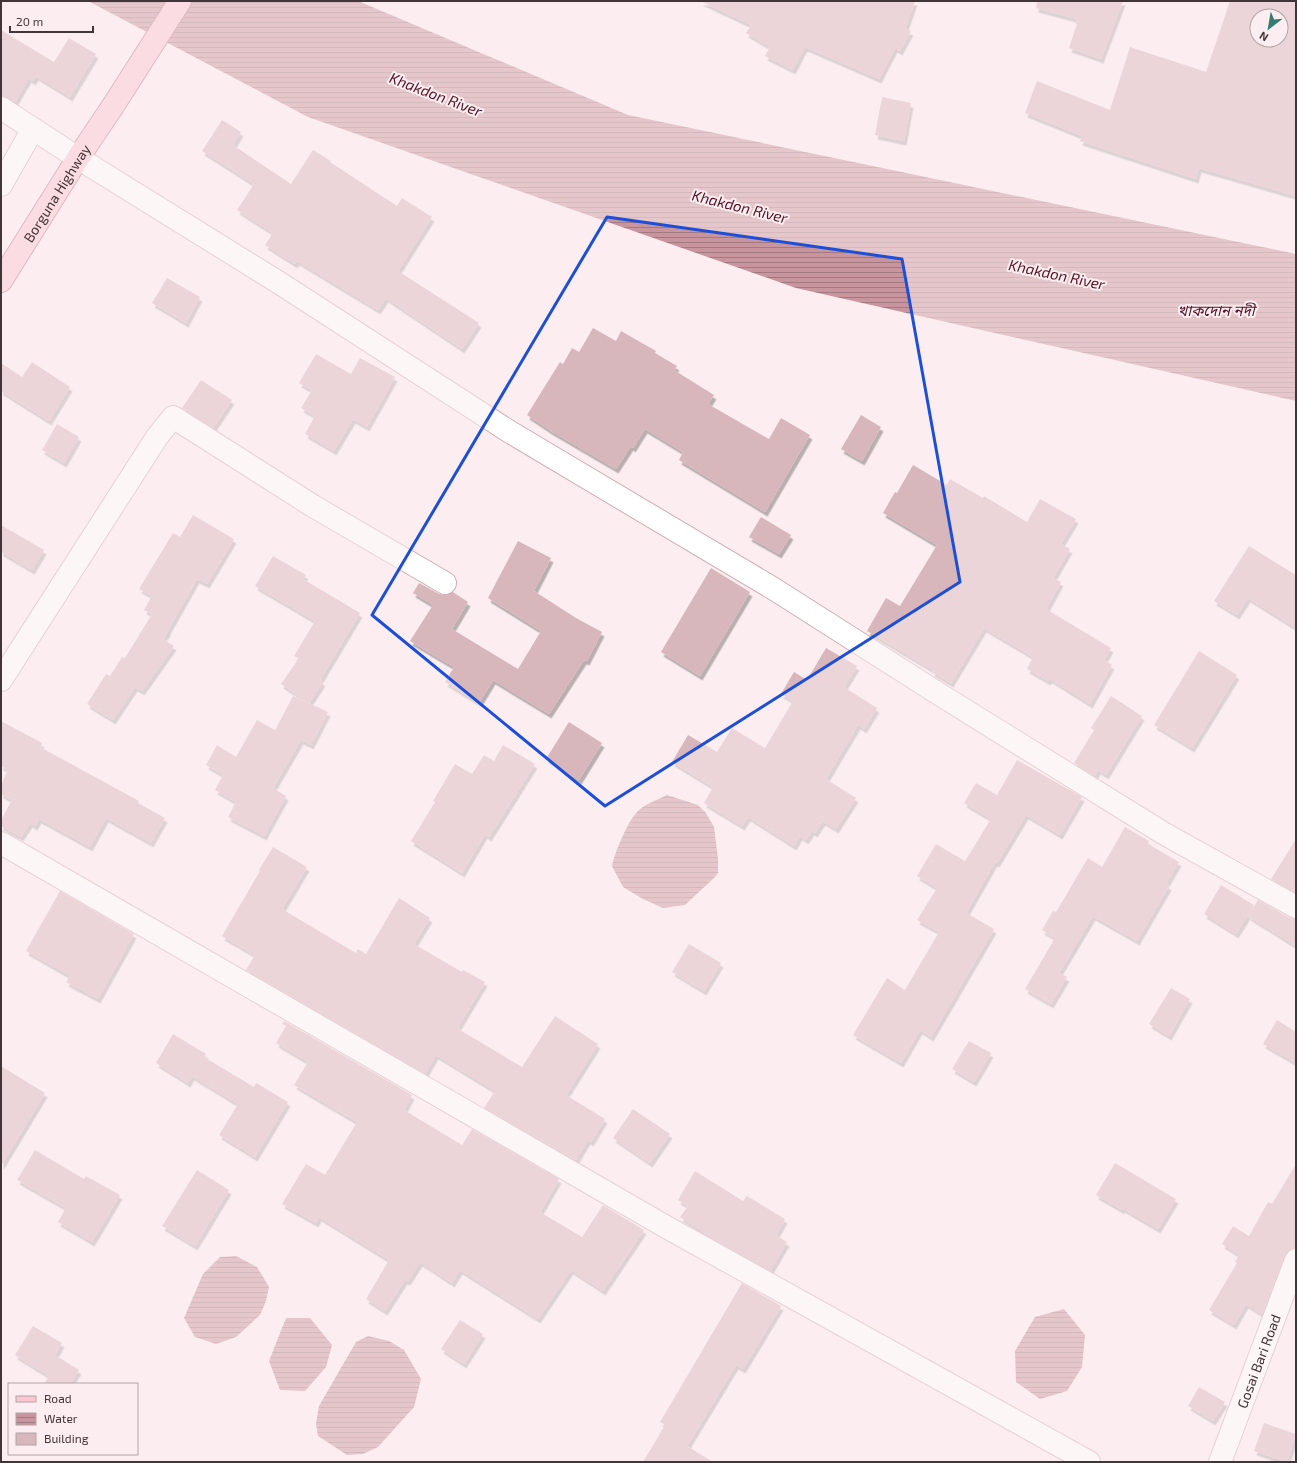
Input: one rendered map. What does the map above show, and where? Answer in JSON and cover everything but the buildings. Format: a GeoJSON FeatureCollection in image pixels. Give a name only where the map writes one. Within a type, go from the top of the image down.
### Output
{"type":"FeatureCollection","features":[{"type":"Feature","properties":{"kind":"main road","name":"Borguna Highway"},"geometry":{"type":"LineString","coordinates":[[1,281],[78,158],[180,1]]}},
{"type":"Feature","properties":{"kind":"street"},"geometry":{"type":"LineString","coordinates":[[1,108],[78,158],[278,282],[510,432],[774,589],[1162,833],[1296,907]]}},
{"type":"Feature","properties":{"kind":"street"},"geometry":{"type":"LineString","coordinates":[[1,186],[33,129]]}},
{"type":"Feature","properties":{"kind":"street"},"geometry":{"type":"LineString","coordinates":[[1,680],[144,457],[173,417],[313,506],[445,583]]}},
{"type":"Feature","properties":{"kind":"street"},"geometry":{"type":"LineString","coordinates":[[1,843],[661,1224],[1089,1462]]}},
{"type":"Feature","properties":{"kind":"street","name":"Gosai Bari Road"},"geometry":{"type":"LineString","coordinates":[[1220,1462],[1296,1260]]}},
{"type":"Feature","properties":{"kind":"highlighted area"},"geometry":{"type":"Polygon","coordinates":[[[607,217],[902,259],[960,582],[605,806],[372,615],[607,217]]]}},
{"type":"Feature","properties":{"kind":"water","name":"খাকদোন নদী"},"geometry":{"type":"Polygon","coordinates":[[[88,1],[358,1],[628,115],[1296,254],[1296,401],[796,288],[308,117],[88,1]]]}},
{"type":"Feature","properties":{"kind":"water"},"geometry":{"type":"Polygon","coordinates":[[[667,795],[698,805],[706,813],[714,827],[718,859],[718,873],[685,905],[663,908],[643,899],[623,887],[612,866],[622,838],[633,817],[643,807],[667,795]]]}},
{"type":"Feature","properties":{"kind":"water"},"geometry":{"type":"Polygon","coordinates":[[[236,1256],[257,1267],[269,1287],[266,1301],[260,1315],[236,1337],[216,1344],[195,1337],[184,1318],[203,1274],[220,1257],[236,1256]]]}},
{"type":"Feature","properties":{"kind":"water"},"geometry":{"type":"Polygon","coordinates":[[[1064,1309],[1085,1335],[1082,1367],[1067,1391],[1040,1399],[1016,1382],[1015,1351],[1035,1317],[1064,1309]]]}},
{"type":"Feature","properties":{"kind":"water"},"geometry":{"type":"Polygon","coordinates":[[[286,1318],[310,1318],[332,1345],[326,1367],[305,1391],[280,1390],[269,1361],[286,1318]]]}},
{"type":"Feature","properties":{"kind":"water"},"geometry":{"type":"Polygon","coordinates":[[[368,1336],[389,1341],[404,1350],[421,1379],[414,1407],[378,1447],[363,1454],[347,1455],[318,1436],[316,1424],[319,1406],[356,1342],[368,1336]]]}},
{"type":"Feature","properties":{"kind":"water label","name":"Khakdon River"},"geometry":{"type":"Point","coordinates":[436,94]}},
{"type":"Feature","properties":{"kind":"water label","name":"Khakdon River"},"geometry":{"type":"Point","coordinates":[740,206]}},
{"type":"Feature","properties":{"kind":"water label","name":"Khakdon River"},"geometry":{"type":"Point","coordinates":[1057,274]}}]}
